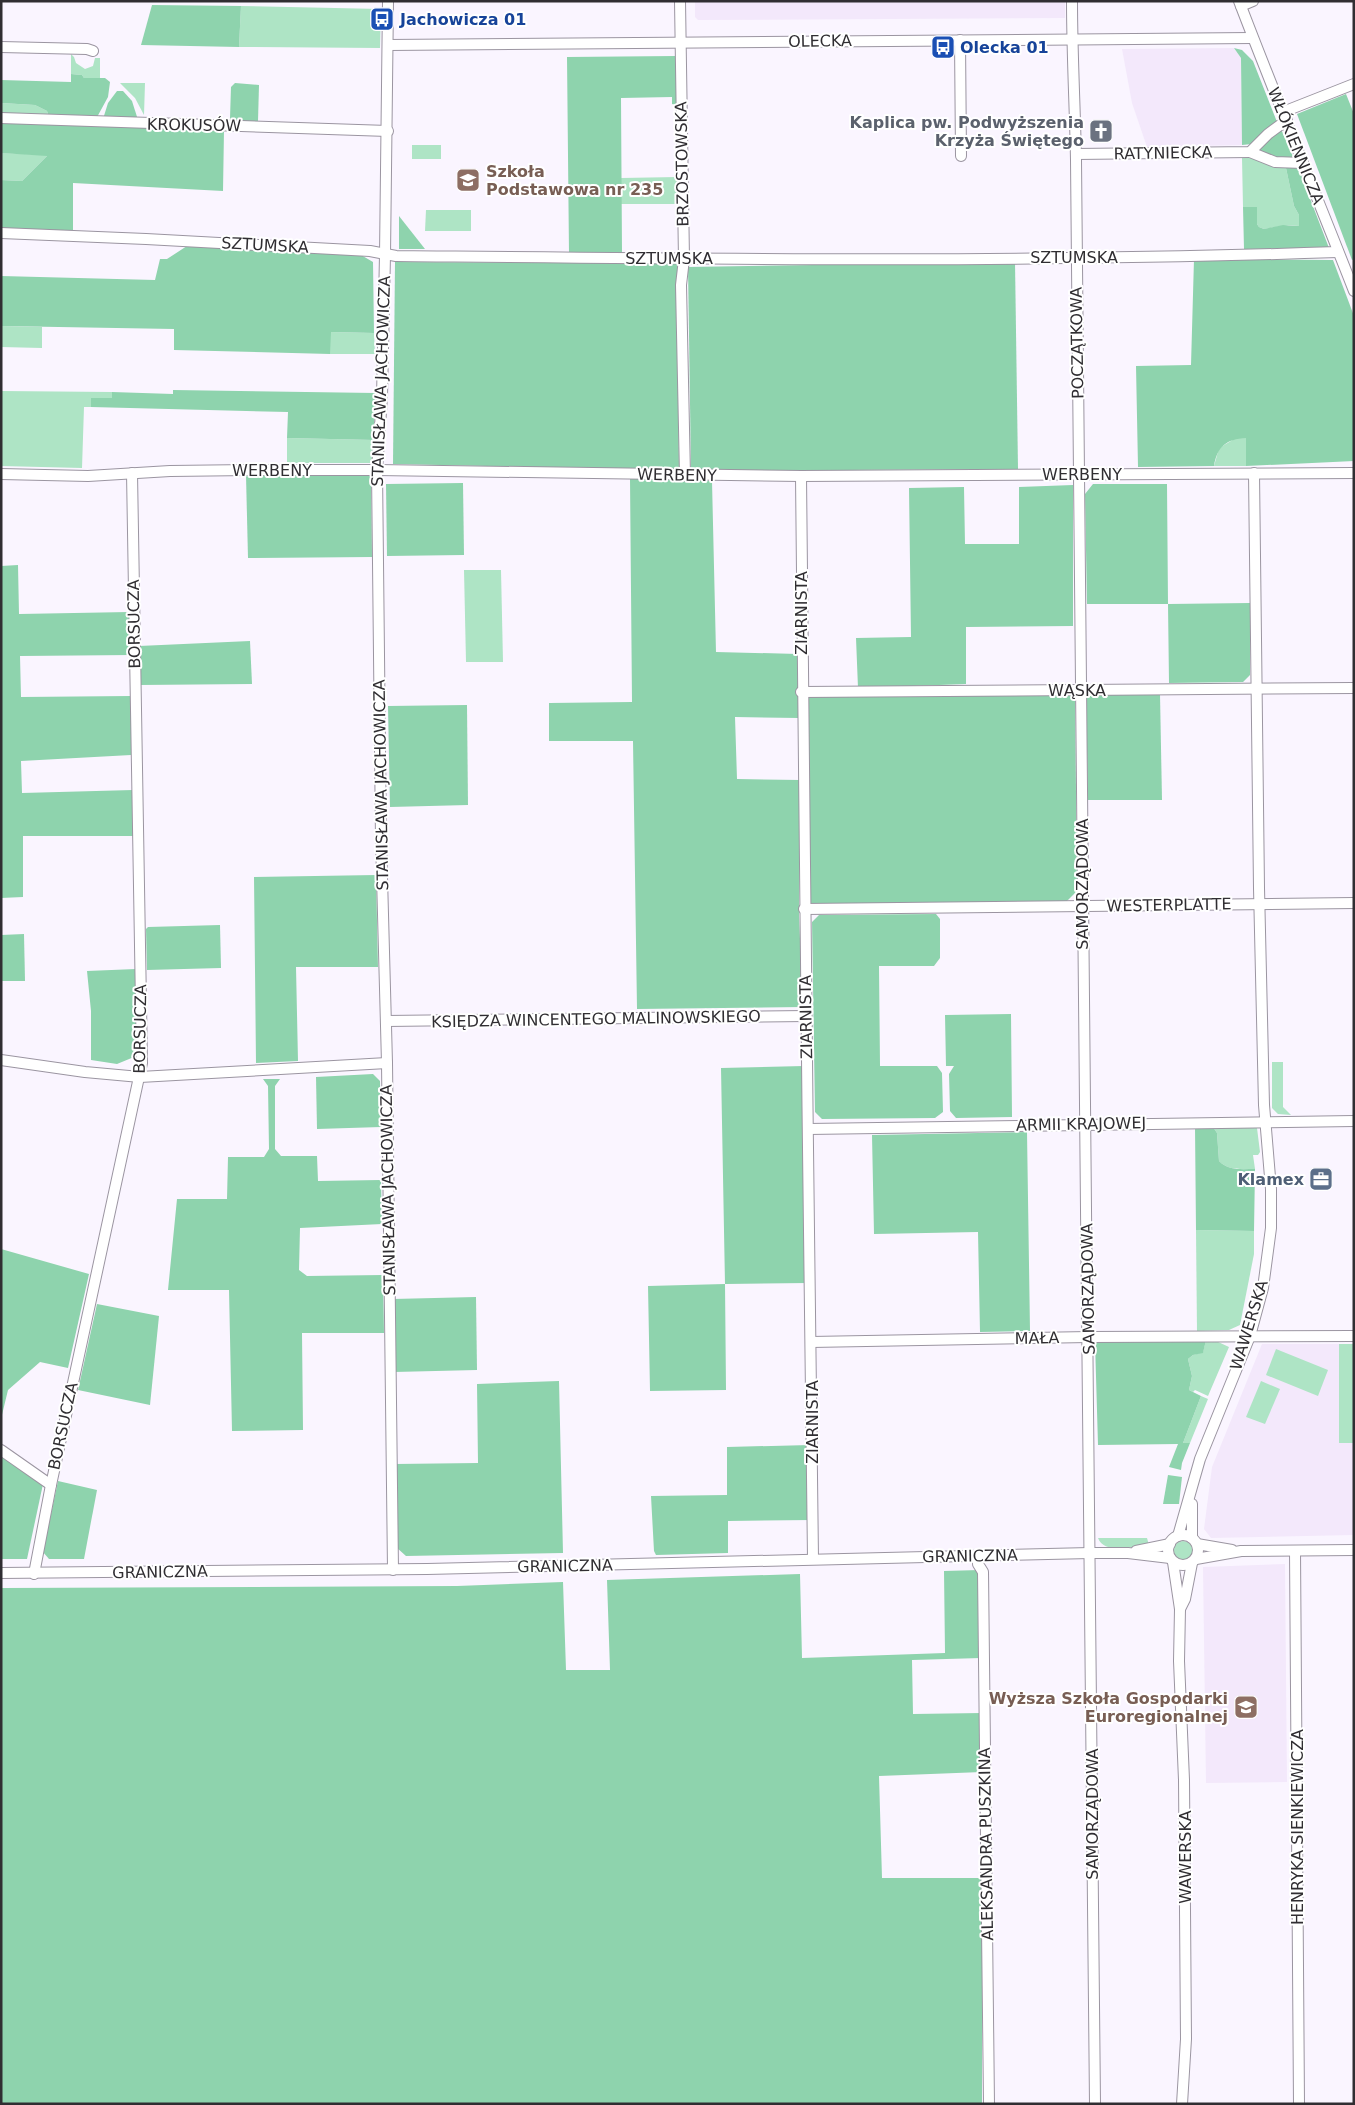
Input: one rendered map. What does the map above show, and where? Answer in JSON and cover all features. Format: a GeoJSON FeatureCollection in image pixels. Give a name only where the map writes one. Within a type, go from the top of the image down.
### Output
{"type":"FeatureCollection","features":[{"type":"Feature","properties":{"kind":"street","name":"STANISŁAWA JACHOWICZA"},"geometry":{"type":"LineString","coordinates":[[388,1],[386,255],[382,397],[377,470],[381,840],[387,1063],[394,1570]]}},
{"type":"Feature","properties":{"kind":"street","name":"BRZOSTOWSKA"},"geometry":{"type":"LineString","coordinates":[[680,1],[684,259],[681,285],[685,476]]}},
{"type":"Feature","properties":{"kind":"street","name":"POCZĄTKOWA"},"geometry":{"type":"LineString","coordinates":[[1072,1],[1076,154],[1078,474]]}},
{"type":"Feature","properties":{"kind":"street"},"geometry":{"type":"LineString","coordinates":[[1240,4],[1253,1]]}},
{"type":"Feature","properties":{"kind":"street","name":"WŁÓKIENNICZA"},"geometry":{"type":"LineString","coordinates":[[1240,4],[1354,291]]}},
{"type":"Feature","properties":{"kind":"street","name":"OLECKA"},"geometry":{"type":"LineString","coordinates":[[388,45],[1252,38]]}},
{"type":"Feature","properties":{"kind":"street"},"geometry":{"type":"LineString","coordinates":[[960,40],[961,156]]}},
{"type":"Feature","properties":{"kind":"street"},"geometry":{"type":"LineString","coordinates":[[1,47],[87,49],[93,51]]}},
{"type":"Feature","properties":{"kind":"street"},"geometry":{"type":"LineString","coordinates":[[1250,152],[1285,116],[1354,84]]}},
{"type":"Feature","properties":{"kind":"street","name":"KROKUSÓW"},"geometry":{"type":"LineString","coordinates":[[1,118],[388,131]]}},
{"type":"Feature","properties":{"kind":"street","name":"RATYNIECKA"},"geometry":{"type":"LineString","coordinates":[[1076,154],[1250,152],[1275,162],[1303,163]]}},
{"type":"Feature","properties":{"kind":"street","name":"SZTUMSKA"},"geometry":{"type":"LineString","coordinates":[[1,234],[146,239],[370,251],[386,255],[684,259],[1225,256],[1338,252]]}},
{"type":"Feature","properties":{"kind":"street","name":"WERBENY"},"geometry":{"type":"LineString","coordinates":[[1,474],[88,476],[170,471],[377,470],[685,476],[1354,473]]}},
{"type":"Feature","properties":{"kind":"street","name":"BORSUCZA"},"geometry":{"type":"LineString","coordinates":[[34,1574],[51,1485],[142,1063],[132,473]]}},
{"type":"Feature","properties":{"kind":"street","name":"WAWERSKA"},"geometry":{"type":"LineString","coordinates":[[1178,1536],[1200,1460],[1250,1336],[1263,1288],[1271,1228],[1271,1189],[1265,1121],[1260,904],[1254,473]]}},
{"type":"Feature","properties":{"kind":"street","name":"SAMORZĄDOWA"},"geometry":{"type":"LineString","coordinates":[[1078,474],[1082,906],[1089,1337],[1095,2104]]}},
{"type":"Feature","properties":{"kind":"street","name":"ZIARNISTA"},"geometry":{"type":"LineString","coordinates":[[801,476],[801,692],[813,1559]]}},
{"type":"Feature","properties":{"kind":"street","name":"WĄSKA"},"geometry":{"type":"LineString","coordinates":[[801,692],[1354,688]]}},
{"type":"Feature","properties":{"kind":"street","name":"WESTERPLATTE"},"geometry":{"type":"LineString","coordinates":[[804,909],[1354,903]]}},
{"type":"Feature","properties":{"kind":"street","name":"KSIĘDZA WINCENTEGO MALINOWSKIEGO"},"geometry":{"type":"LineString","coordinates":[[386,1021],[806,1016]]}},
{"type":"Feature","properties":{"kind":"street"},"geometry":{"type":"LineString","coordinates":[[1,1060],[84,1072],[140,1077],[387,1063]]}},
{"type":"Feature","properties":{"kind":"street","name":"ARMII KRAJOWEJ"},"geometry":{"type":"LineString","coordinates":[[808,1130],[1354,1121]]}},
{"type":"Feature","properties":{"kind":"street","name":"MAŁA"},"geometry":{"type":"LineString","coordinates":[[811,1342],[1089,1337],[1354,1336]]}},
{"type":"Feature","properties":{"kind":"street"},"geometry":{"type":"LineString","coordinates":[[1,1450],[51,1485]]}},
{"type":"Feature","properties":{"kind":"street","name":"WAWERSKA"},"geometry":{"type":"LineString","coordinates":[[1192,1493],[1194,1541]]}},
{"type":"Feature","properties":{"kind":"street"},"geometry":{"type":"LineString","coordinates":[[1241,1552],[1194,1541],[1185,1535],[1178,1536],[1170,1544],[1172,1560],[1182,1565],[1241,1552],[1354,1550]]}},
{"type":"Feature","properties":{"kind":"street"},"geometry":{"type":"LineString","coordinates":[[1194,1541],[1198,1549],[1194,1561]]}},
{"type":"Feature","properties":{"kind":"street","name":"GRANICZNA"},"geometry":{"type":"LineString","coordinates":[[1128,1553],[1170,1544]]}},
{"type":"Feature","properties":{"kind":"street","name":"HENRYKA SIENKIEWICZA"},"geometry":{"type":"LineString","coordinates":[[1295,1551],[1299,2104]]}},
{"type":"Feature","properties":{"kind":"street","name":"GRANICZNA"},"geometry":{"type":"LineString","coordinates":[[1,1573],[394,1570],[1090,1553],[1128,1553],[1172,1560]]}},
{"type":"Feature","properties":{"kind":"street","name":"ALEKSANDRA PUSZKINA"},"geometry":{"type":"LineString","coordinates":[[978,1556],[978,1564],[983,1572],[989,2104]]}},
{"type":"Feature","properties":{"kind":"street","name":"WAWERSKA"},"geometry":{"type":"LineString","coordinates":[[1172,1560],[1180,1609],[1179,1661],[1183,1736],[1186,2008],[1182,2104]]}},
{"type":"Feature","properties":{"kind":"street","name":"WAWERSKA"},"geometry":{"type":"LineString","coordinates":[[1180,1609],[1185,1598],[1194,1561]]}},
{"type":"Feature","properties":{"kind":"shaded area"},"geometry":{"type":"Polygon","coordinates":[[[695,1],[1065,1],[1065,18],[698,20],[695,17],[695,1]]]}},
{"type":"Feature","properties":{"kind":"shaded area"},"geometry":{"type":"Polygon","coordinates":[[[1234,48],[1241,58],[1242,145],[1147,147],[1132,103],[1122,49],[1234,48]]]}},
{"type":"Feature","properties":{"kind":"shaded area"},"geometry":{"type":"Polygon","coordinates":[[[1262,1344],[1354,1344],[1354,1535],[1211,1538],[1204,1529],[1212,1467],[1262,1344]]]}},
{"type":"Feature","properties":{"kind":"shaded area"},"geometry":{"type":"Polygon","coordinates":[[[1285,1564],[1287,1782],[1206,1783],[1203,1567],[1285,1564]]]}},
{"type":"Feature","properties":{"kind":"green space"},"geometry":{"type":"Polygon","coordinates":[[[152,5],[241,6],[239,47],[141,45],[152,5]]]}},
{"type":"Feature","properties":{"kind":"green space"},"geometry":{"type":"Polygon","coordinates":[[[241,6],[381,9],[380,48],[239,47],[241,6]]]}},
{"type":"Feature","properties":{"kind":"green space"},"geometry":{"type":"Polygon","coordinates":[[[1234,48],[1242,50],[1253,61],[1277,122],[1252,144],[1242,145],[1241,58],[1234,48]]]}},
{"type":"Feature","properties":{"kind":"green space"},"geometry":{"type":"Polygon","coordinates":[[[71,54],[76,63],[85,69],[93,66],[95,58],[100,58],[100,78],[84,78],[82,75],[71,74],[71,54]]]}},
{"type":"Feature","properties":{"kind":"green space"},"geometry":{"type":"Polygon","coordinates":[[[676,56],[676,105],[672,104],[672,97],[621,98],[622,253],[569,254],[567,57],[676,56]]]}},
{"type":"Feature","properties":{"kind":"green space"},"geometry":{"type":"Polygon","coordinates":[[[71,74],[82,75],[84,78],[105,78],[110,82],[108,97],[96,119],[49,117],[47,111],[35,105],[1,103],[1,80],[71,82],[71,74]]]}},
{"type":"Feature","properties":{"kind":"green space"},"geometry":{"type":"Polygon","coordinates":[[[120,83],[145,83],[144,115],[135,98],[120,83]]]}},
{"type":"Feature","properties":{"kind":"green space"},"geometry":{"type":"Polygon","coordinates":[[[235,83],[259,85],[258,121],[234,123],[230,118],[231,87],[235,83]]]}},
{"type":"Feature","properties":{"kind":"green space"},"geometry":{"type":"Polygon","coordinates":[[[117,91],[123,91],[132,101],[138,120],[103,119],[108,103],[117,91]]]}},
{"type":"Feature","properties":{"kind":"green space"},"geometry":{"type":"Polygon","coordinates":[[[1346,94],[1354,114],[1354,259],[1352,260],[1297,114],[1346,94]]]}},
{"type":"Feature","properties":{"kind":"green space"},"geometry":{"type":"Polygon","coordinates":[[[1,103],[35,105],[47,111],[49,117],[1,115],[1,103]]]}},
{"type":"Feature","properties":{"kind":"green space"},"geometry":{"type":"Polygon","coordinates":[[[1,123],[224,130],[223,191],[73,183],[73,231],[1,229],[1,180],[22,181],[47,156],[1,153],[1,123]]]}},
{"type":"Feature","properties":{"kind":"green space"},"geometry":{"type":"Polygon","coordinates":[[[1281,129],[1295,161],[1275,159],[1257,152],[1259,147],[1281,129]]]}},
{"type":"Feature","properties":{"kind":"green space"},"geometry":{"type":"Polygon","coordinates":[[[412,145],[441,145],[441,159],[412,159],[412,145]]]}},
{"type":"Feature","properties":{"kind":"green space"},"geometry":{"type":"Polygon","coordinates":[[[1,153],[48,155],[22,181],[1,180],[1,153]]]}},
{"type":"Feature","properties":{"kind":"green space"},"geometry":{"type":"Polygon","coordinates":[[[1242,158],[1255,158],[1286,168],[1294,206],[1299,215],[1299,226],[1288,225],[1264,229],[1259,227],[1257,224],[1257,207],[1243,207],[1242,158]]]}},
{"type":"Feature","properties":{"kind":"green space"},"geometry":{"type":"Polygon","coordinates":[[[1298,167],[1329,248],[1244,249],[1243,207],[1257,207],[1257,224],[1264,229],[1283,225],[1299,226],[1299,215],[1294,206],[1286,168],[1298,167]]]}},
{"type":"Feature","properties":{"kind":"green space"},"geometry":{"type":"Polygon","coordinates":[[[678,177],[679,204],[621,204],[621,178],[678,177]]]}},
{"type":"Feature","properties":{"kind":"green space"},"geometry":{"type":"Polygon","coordinates":[[[426,210],[471,210],[471,231],[425,231],[426,210]]]}},
{"type":"Feature","properties":{"kind":"green space"},"geometry":{"type":"Polygon","coordinates":[[[399,216],[425,249],[399,249],[399,216]]]}},
{"type":"Feature","properties":{"kind":"green space"},"geometry":{"type":"Polygon","coordinates":[[[187,246],[361,255],[373,262],[374,333],[331,332],[330,354],[174,350],[174,329],[1,326],[1,276],[155,280],[160,259],[167,259],[187,246]]]}},
{"type":"Feature","properties":{"kind":"green space"},"geometry":{"type":"Polygon","coordinates":[[[1194,259],[1333,260],[1354,316],[1354,461],[1246,466],[1246,438],[1233,440],[1224,445],[1217,454],[1214,466],[1138,467],[1136,366],[1191,365],[1194,259]]]}},
{"type":"Feature","properties":{"kind":"green space"},"geometry":{"type":"Polygon","coordinates":[[[395,262],[677,263],[679,470],[393,464],[395,262]]]}},
{"type":"Feature","properties":{"kind":"green space"},"geometry":{"type":"Polygon","coordinates":[[[1015,262],[1018,469],[691,471],[688,267],[1015,262]]]}},
{"type":"Feature","properties":{"kind":"green space"},"geometry":{"type":"Polygon","coordinates":[[[1,326],[42,327],[42,348],[1,347],[1,326]]]}},
{"type":"Feature","properties":{"kind":"green space"},"geometry":{"type":"Polygon","coordinates":[[[330,332],[374,333],[375,354],[330,354],[330,332]]]}},
{"type":"Feature","properties":{"kind":"green space"},"geometry":{"type":"Polygon","coordinates":[[[173,390],[375,393],[374,440],[287,438],[288,412],[91,407],[91,398],[112,398],[112,392],[173,394],[173,390]]]}},
{"type":"Feature","properties":{"kind":"green space"},"geometry":{"type":"Polygon","coordinates":[[[1,391],[112,392],[113,398],[91,398],[91,407],[84,407],[82,468],[1,466],[1,391]]]}},
{"type":"Feature","properties":{"kind":"green space"},"geometry":{"type":"Polygon","coordinates":[[[287,438],[374,440],[373,463],[287,463],[287,438]]]}},
{"type":"Feature","properties":{"kind":"green space"},"geometry":{"type":"Polygon","coordinates":[[[1236,438],[1246,438],[1246,466],[1214,466],[1219,448],[1236,438]]]}},
{"type":"Feature","properties":{"kind":"green space"},"geometry":{"type":"Polygon","coordinates":[[[371,473],[372,557],[248,558],[246,475],[371,473]]]}},
{"type":"Feature","properties":{"kind":"green space"},"geometry":{"type":"Polygon","coordinates":[[[630,478],[712,481],[716,652],[798,654],[799,718],[735,717],[737,779],[800,780],[799,916],[803,1007],[637,1009],[633,741],[549,741],[549,703],[632,702],[630,478]]]}},
{"type":"Feature","properties":{"kind":"green space"},"geometry":{"type":"Polygon","coordinates":[[[463,483],[464,555],[387,556],[386,484],[463,483]]]}},
{"type":"Feature","properties":{"kind":"green space"},"geometry":{"type":"Polygon","coordinates":[[[1093,484],[1167,484],[1168,604],[1087,604],[1085,494],[1093,484]]]}},
{"type":"Feature","properties":{"kind":"green space"},"geometry":{"type":"Polygon","coordinates":[[[1073,485],[1073,626],[966,627],[966,684],[858,688],[856,638],[911,637],[909,488],[964,487],[965,544],[1019,544],[1019,487],[1073,485]]]}},
{"type":"Feature","properties":{"kind":"green space"},"geometry":{"type":"Polygon","coordinates":[[[18,565],[19,614],[129,612],[132,655],[20,656],[21,697],[131,696],[131,755],[21,761],[22,793],[133,790],[134,836],[23,836],[23,897],[1,898],[1,566],[18,565]]]}},
{"type":"Feature","properties":{"kind":"green space"},"geometry":{"type":"Polygon","coordinates":[[[464,570],[501,570],[503,662],[466,662],[464,570]]]}},
{"type":"Feature","properties":{"kind":"green space"},"geometry":{"type":"Polygon","coordinates":[[[1250,603],[1250,675],[1243,682],[1169,683],[1168,604],[1250,603]]]}},
{"type":"Feature","properties":{"kind":"green space"},"geometry":{"type":"Polygon","coordinates":[[[250,641],[252,684],[139,685],[139,646],[250,641]]]}},
{"type":"Feature","properties":{"kind":"green space"},"geometry":{"type":"Polygon","coordinates":[[[1160,694],[1162,800],[1088,800],[1086,695],[1160,694]]]}},
{"type":"Feature","properties":{"kind":"green space"},"geometry":{"type":"Polygon","coordinates":[[[1075,695],[1077,891],[1066,902],[807,904],[805,697],[1075,695]]]}},
{"type":"Feature","properties":{"kind":"green space"},"geometry":{"type":"Polygon","coordinates":[[[467,705],[468,805],[390,807],[388,706],[467,705]]]}},
{"type":"Feature","properties":{"kind":"green space"},"geometry":{"type":"Polygon","coordinates":[[[376,875],[378,967],[296,967],[298,1061],[256,1063],[254,877],[376,875]]]}},
{"type":"Feature","properties":{"kind":"green space"},"geometry":{"type":"Polygon","coordinates":[[[936,914],[940,919],[940,958],[934,966],[879,966],[880,1066],[937,1066],[942,1073],[943,1112],[935,1118],[822,1119],[815,1112],[812,922],[819,915],[936,914]]]}},
{"type":"Feature","properties":{"kind":"green space"},"geometry":{"type":"Polygon","coordinates":[[[220,925],[221,968],[147,970],[146,929],[148,927],[220,925]]]}},
{"type":"Feature","properties":{"kind":"green space"},"geometry":{"type":"Polygon","coordinates":[[[24,934],[25,981],[1,981],[1,935],[24,934]]]}},
{"type":"Feature","properties":{"kind":"green space"},"geometry":{"type":"Polygon","coordinates":[[[136,969],[138,1043],[134,1057],[117,1064],[91,1060],[91,1011],[87,971],[136,969]]]}},
{"type":"Feature","properties":{"kind":"green space"},"geometry":{"type":"Polygon","coordinates":[[[1011,1014],[1012,1117],[956,1118],[950,1111],[949,1074],[954,1066],[946,1066],[945,1015],[1011,1014]]]}},
{"type":"Feature","properties":{"kind":"green space"},"geometry":{"type":"Polygon","coordinates":[[[1272,1062],[1283,1062],[1283,1107],[1291,1115],[1278,1114],[1272,1108],[1272,1062]]]}},
{"type":"Feature","properties":{"kind":"green space"},"geometry":{"type":"Polygon","coordinates":[[[804,1066],[808,1283],[725,1284],[721,1068],[804,1066]]]}},
{"type":"Feature","properties":{"kind":"green space"},"geometry":{"type":"Polygon","coordinates":[[[373,1074],[380,1081],[381,1127],[317,1129],[316,1077],[373,1074]]]}},
{"type":"Feature","properties":{"kind":"green space"},"geometry":{"type":"Polygon","coordinates":[[[263,1079],[280,1079],[275,1086],[275,1149],[281,1156],[317,1156],[318,1181],[381,1180],[382,1224],[300,1228],[299,1270],[307,1276],[383,1275],[384,1333],[302,1333],[303,1430],[232,1431],[229,1290],[168,1290],[177,1199],[227,1199],[228,1157],[264,1157],[269,1149],[268,1086],[263,1079]]]}},
{"type":"Feature","properties":{"kind":"green space"},"geometry":{"type":"Polygon","coordinates":[[[1253,1126],[1257,1128],[1260,1152],[1258,1155],[1253,1155],[1255,1169],[1231,1168],[1219,1161],[1217,1133],[1213,1127],[1253,1126]]]}},
{"type":"Feature","properties":{"kind":"green space"},"geometry":{"type":"Polygon","coordinates":[[[1195,1127],[1213,1127],[1217,1133],[1219,1161],[1223,1164],[1236,1169],[1255,1169],[1254,1231],[1196,1230],[1195,1127]]]}},
{"type":"Feature","properties":{"kind":"green space"},"geometry":{"type":"Polygon","coordinates":[[[1027,1132],[1030,1331],[980,1332],[978,1232],[874,1234],[872,1135],[1027,1132]]]}},
{"type":"Feature","properties":{"kind":"green space"},"geometry":{"type":"Polygon","coordinates":[[[1196,1230],[1254,1231],[1254,1254],[1240,1325],[1229,1330],[1197,1331],[1196,1230]]]}},
{"type":"Feature","properties":{"kind":"green space"},"geometry":{"type":"Polygon","coordinates":[[[1,1249],[89,1274],[68,1368],[40,1362],[8,1390],[1,1419],[1,1249]]]}},
{"type":"Feature","properties":{"kind":"green space"},"geometry":{"type":"Polygon","coordinates":[[[725,1284],[726,1390],[650,1391],[648,1286],[725,1284]]]}},
{"type":"Feature","properties":{"kind":"green space"},"geometry":{"type":"Polygon","coordinates":[[[476,1297],[477,1370],[394,1372],[393,1299],[476,1297]]]}},
{"type":"Feature","properties":{"kind":"green space"},"geometry":{"type":"Polygon","coordinates":[[[97,1304],[159,1316],[150,1405],[78,1390],[97,1304]]]}},
{"type":"Feature","properties":{"kind":"green space"},"geometry":{"type":"Polygon","coordinates":[[[1206,1340],[1216,1341],[1229,1347],[1208,1396],[1195,1390],[1193,1392],[1189,1390],[1192,1376],[1188,1359],[1193,1355],[1203,1352],[1206,1340]]]}},
{"type":"Feature","properties":{"kind":"green space"},"geometry":{"type":"Polygon","coordinates":[[[1206,1340],[1203,1353],[1193,1355],[1188,1359],[1192,1376],[1189,1390],[1201,1396],[1183,1443],[1190,1443],[1181,1470],[1169,1467],[1178,1444],[1098,1445],[1095,1342],[1206,1340]]]}},
{"type":"Feature","properties":{"kind":"green space"},"geometry":{"type":"Polygon","coordinates":[[[1339,1344],[1354,1344],[1354,1443],[1339,1443],[1339,1344]]]}},
{"type":"Feature","properties":{"kind":"green space"},"geometry":{"type":"Polygon","coordinates":[[[1276,1349],[1328,1370],[1318,1396],[1266,1375],[1276,1349]]]}},
{"type":"Feature","properties":{"kind":"green space"},"geometry":{"type":"Polygon","coordinates":[[[559,1381],[563,1553],[406,1556],[396,1547],[395,1464],[478,1463],[477,1384],[559,1381]]]}},
{"type":"Feature","properties":{"kind":"green space"},"geometry":{"type":"Polygon","coordinates":[[[1261,1381],[1280,1389],[1265,1424],[1246,1417],[1261,1381]]]}},
{"type":"Feature","properties":{"kind":"green space"},"geometry":{"type":"Polygon","coordinates":[[[1201,1396],[1208,1399],[1190,1443],[1183,1443],[1201,1396]]]}},
{"type":"Feature","properties":{"kind":"green space"},"geometry":{"type":"Polygon","coordinates":[[[810,1445],[812,1520],[728,1521],[728,1553],[656,1555],[654,1551],[651,1496],[727,1495],[727,1447],[810,1445]]]}},
{"type":"Feature","properties":{"kind":"green space"},"geometry":{"type":"Polygon","coordinates":[[[1,1455],[43,1484],[27,1559],[1,1559],[1,1455]]]}},
{"type":"Feature","properties":{"kind":"green space"},"geometry":{"type":"Polygon","coordinates":[[[1168,1475],[1182,1477],[1179,1504],[1163,1504],[1168,1475]]]}},
{"type":"Feature","properties":{"kind":"green space"},"geometry":{"type":"Polygon","coordinates":[[[58,1481],[97,1490],[84,1559],[49,1559],[43,1552],[58,1481]]]}},
{"type":"Feature","properties":{"kind":"green space"},"geometry":{"type":"Polygon","coordinates":[[[1098,1538],[1147,1538],[1149,1545],[1113,1548],[1101,1543],[1098,1538]]]}},
{"type":"Feature","properties":{"kind":"green space"},"geometry":{"type":"Polygon","coordinates":[[[1183,1541],[1190,1544],[1193,1551],[1190,1558],[1183,1561],[1176,1558],[1173,1551],[1176,1544],[1183,1541]]]}},
{"type":"Feature","properties":{"kind":"green space"},"geometry":{"type":"Polygon","coordinates":[[[980,1570],[981,1658],[912,1660],[913,1714],[982,1713],[982,1772],[879,1776],[882,1878],[982,1878],[982,2104],[1,2104],[1,1588],[457,1586],[563,1582],[566,1670],[610,1670],[607,1580],[800,1574],[802,1658],[945,1653],[944,1571],[980,1570]]]}},
{"type":"Feature","properties":{"kind":"place","name":"Jachowicza 01"},"geometry":{"type":"Point","coordinates":[382,19]}},
{"type":"Feature","properties":{"kind":"place","name":"Olecka 01"},"geometry":{"type":"Point","coordinates":[943,47]}},
{"type":"Feature","properties":{"kind":"place","name":"Kaplica pw. Podwyższenia Krzyża Świętego"},"geometry":{"type":"Point","coordinates":[1101,131]}},
{"type":"Feature","properties":{"kind":"place","name":"Szkoła Podstawowa nr 235"},"geometry":{"type":"Point","coordinates":[468,180]}},
{"type":"Feature","properties":{"kind":"place","name":"Klamex"},"geometry":{"type":"Point","coordinates":[1321,1179]}},
{"type":"Feature","properties":{"kind":"place","name":"Wyższa Szkoła Gospodarki Euroregionalnej"},"geometry":{"type":"Point","coordinates":[1246,1707]}}]}
